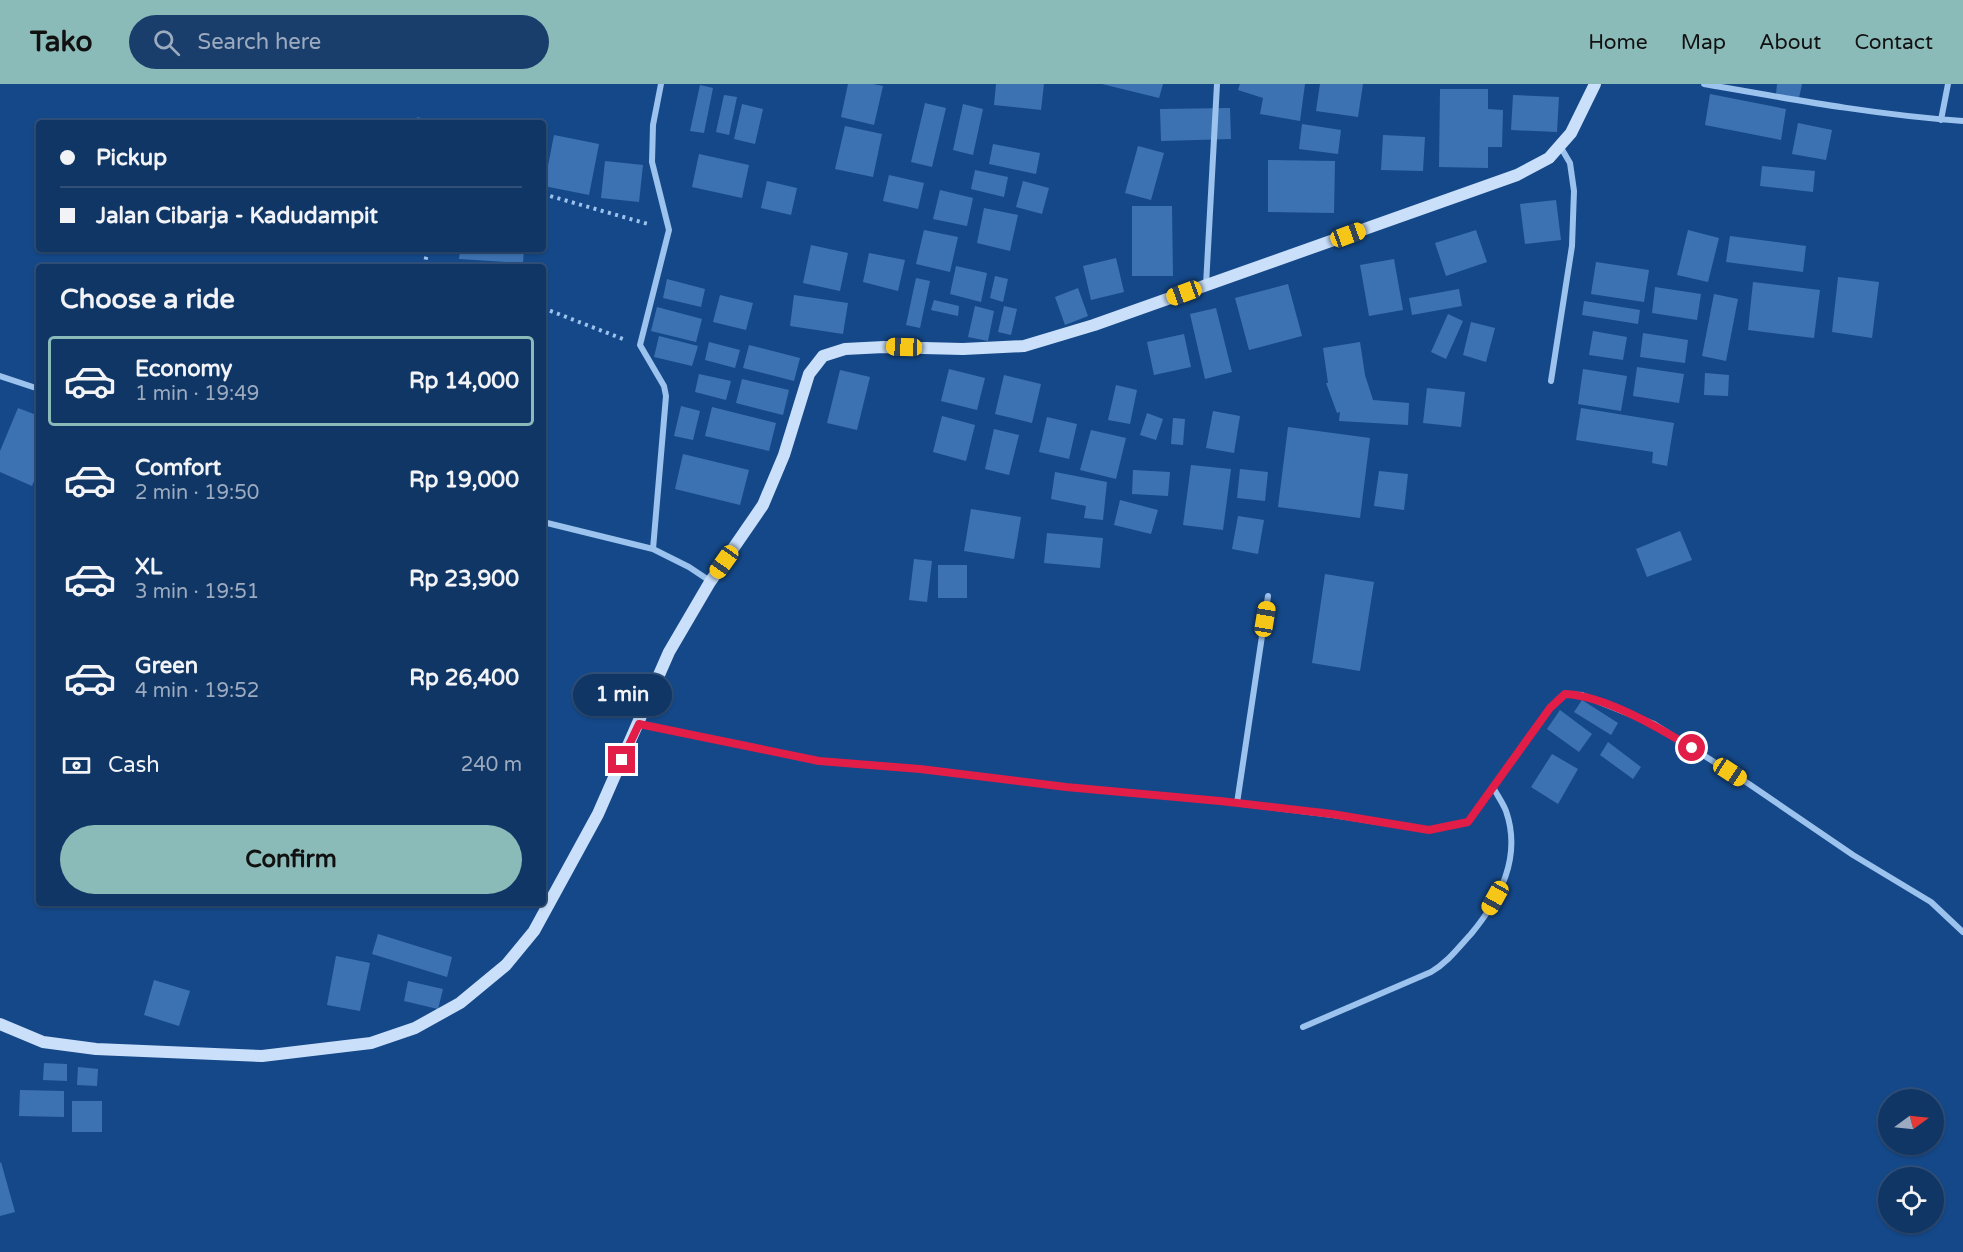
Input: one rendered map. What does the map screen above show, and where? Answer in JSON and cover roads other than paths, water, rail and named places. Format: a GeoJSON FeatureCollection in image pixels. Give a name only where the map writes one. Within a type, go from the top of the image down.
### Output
{"type":"FeatureCollection","features":[{"type":"Feature","properties":{"kind":"street"},"geometry":{"type":"LineString","coordinates":[[653,549],[666,396],[664,386],[640,345],[669,230],[652,162],[653,125],[660,84]]}},
{"type":"Feature","properties":{"kind":"street"},"geometry":{"type":"LineString","coordinates":[[1206,285],[1217,84]]}},
{"type":"Feature","properties":{"kind":"street"},"geometry":{"type":"LineString","coordinates":[[0,1024],[43,1042],[96,1049],[262,1056],[371,1043],[415,1028],[460,1003],[506,965],[534,931],[598,814],[669,652],[710,582],[763,506],[784,455],[809,374],[823,356],[845,350],[884,347],[963,349],[1024,346],[1094,325],[1517,175],[1549,158],[1560,146],[1571,133],[1595,84]]}},
{"type":"Feature","properties":{"kind":"street"},"geometry":{"type":"LineString","coordinates":[[1704,84],[1816,104],[1963,121]]}},
{"type":"Feature","properties":{"kind":"street"},"geometry":{"type":"LineString","coordinates":[[1941,120],[1948,84]]}},
{"type":"Feature","properties":{"kind":"street"},"geometry":{"type":"LineString","coordinates":[[1551,381],[1572,246],[1574,202],[1570,163],[1560,146]]}},
{"type":"Feature","properties":{"kind":"street"},"geometry":{"type":"LineString","coordinates":[[0,376],[36,388]]}},
{"type":"Feature","properties":{"kind":"street"},"geometry":{"type":"LineString","coordinates":[[546,523],[653,549],[689,567],[710,582]]}},
{"type":"Feature","properties":{"kind":"street"},"geometry":{"type":"LineString","coordinates":[[1237,803],[1268,596]]}},
{"type":"Feature","properties":{"kind":"street"},"geometry":{"type":"LineString","coordinates":[[639,724],[819,761],[920,769],[1066,787],[1237,803],[1332,814],[1429,830],[1468,822],[1550,708],[1565,694],[1582,695],[1654,724],[1749,784],[1853,855],[1931,902],[1963,932]]}},
{"type":"Feature","properties":{"kind":"street"},"geometry":{"type":"LineString","coordinates":[[1304,1027],[1445,964],[1485,917],[1505,880],[1511,857],[1511,835],[1506,811],[1493,787]]}}]}
